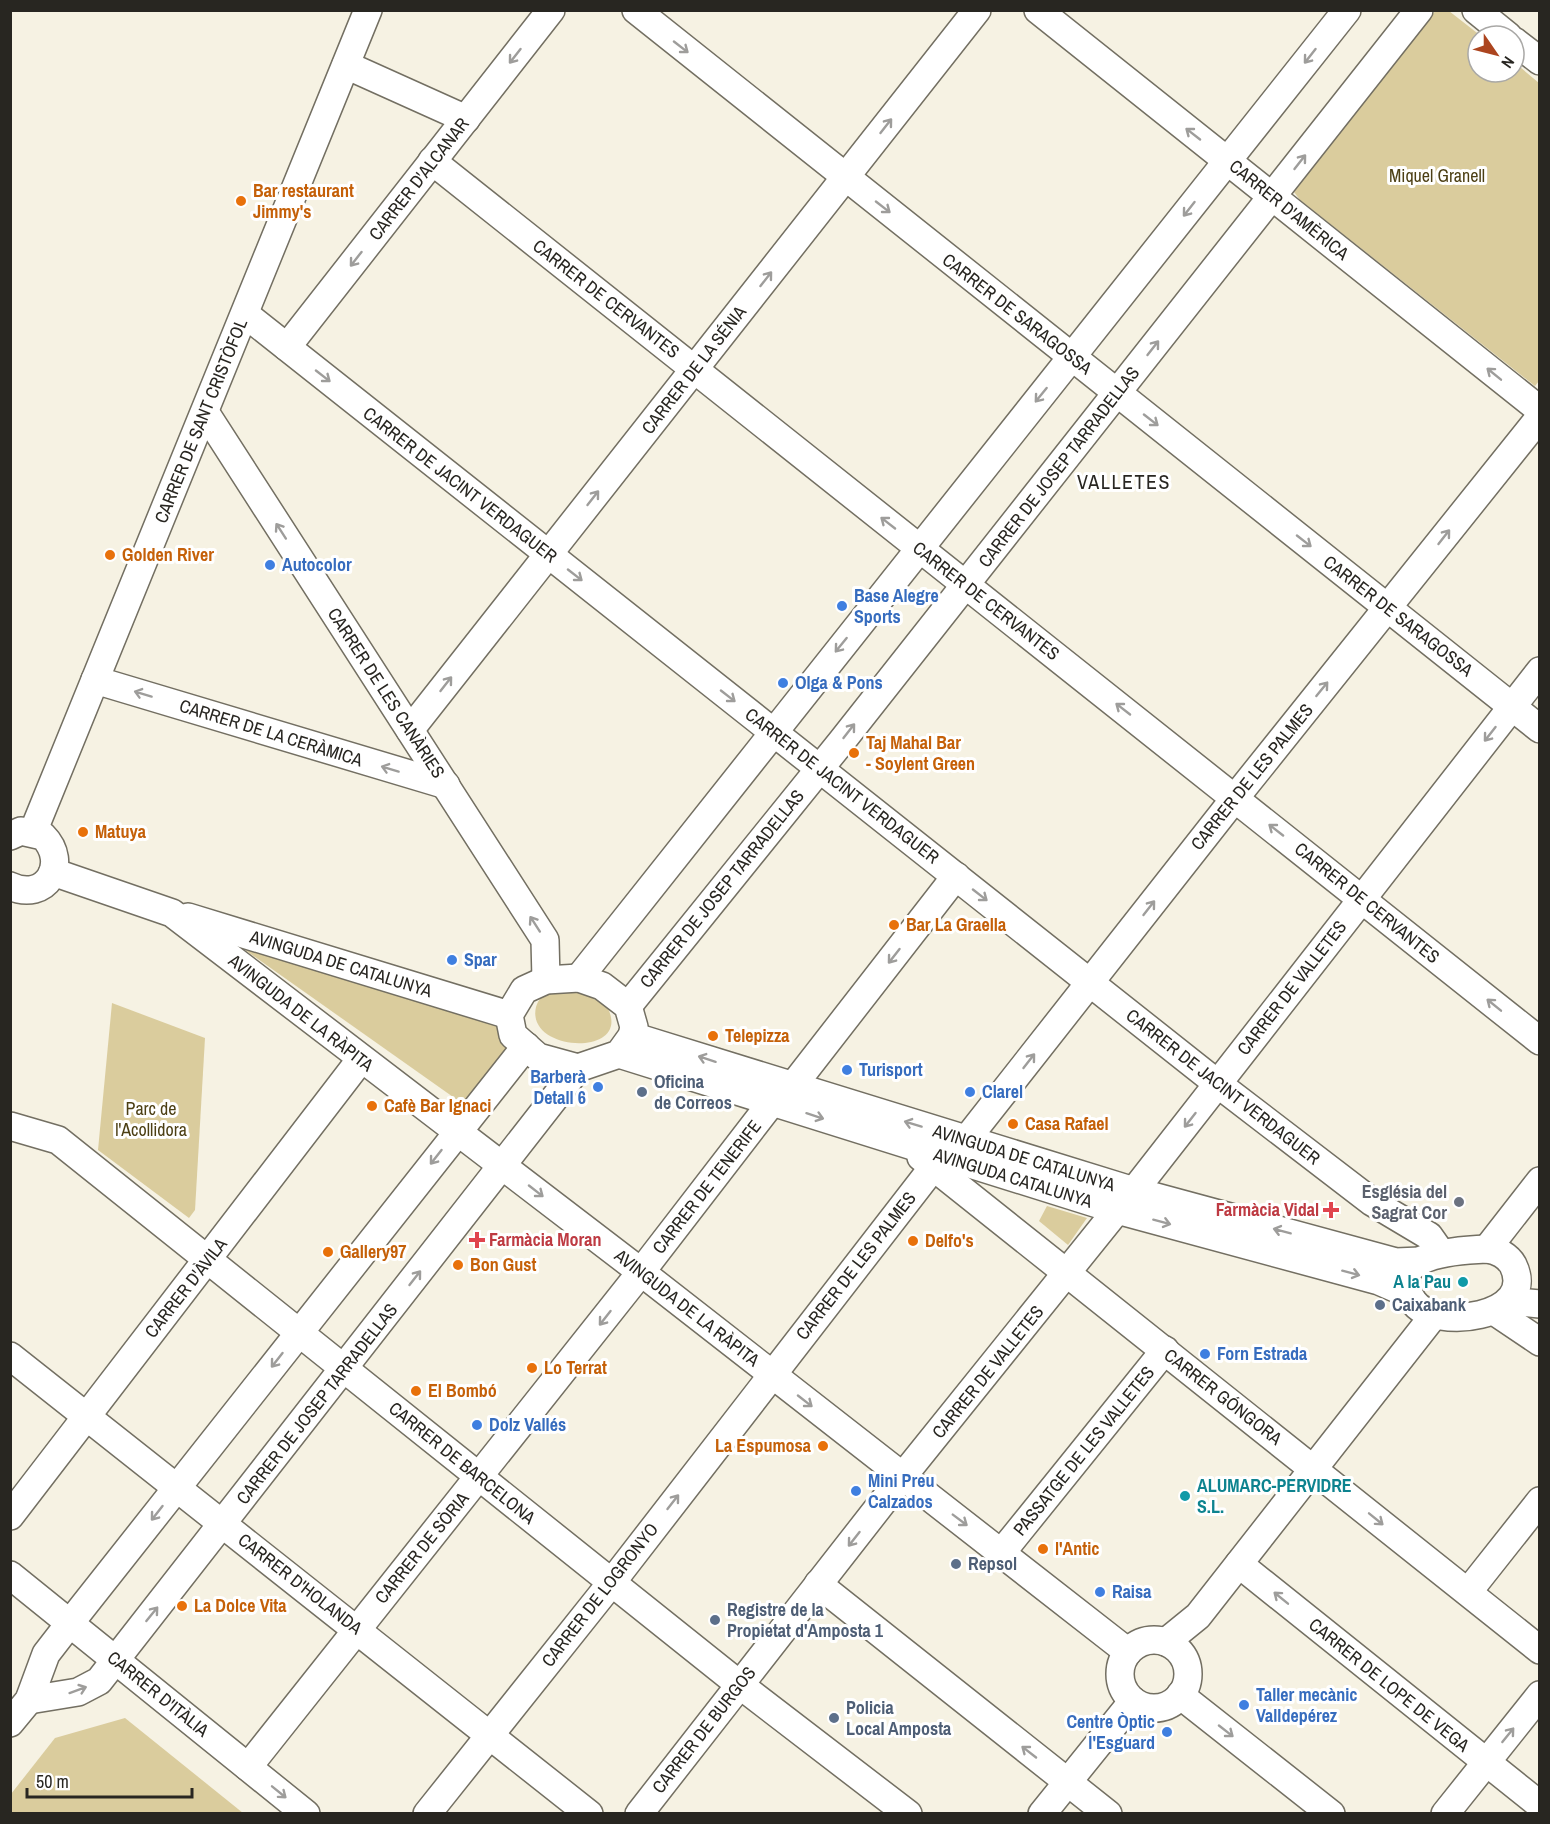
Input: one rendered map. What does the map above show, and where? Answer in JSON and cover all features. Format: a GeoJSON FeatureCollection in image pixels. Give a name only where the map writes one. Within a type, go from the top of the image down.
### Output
{"type":"FeatureCollection","features":[{"type":"Feature","properties":{"kind":"street","name":"CARRER DE SANT CRISTÒFOL"},"geometry":{"type":"LineString","coordinates":[[22,834],[96,680],[368,10]]}},
{"type":"Feature","properties":{"kind":"street","name":"CARRER D'ALCANAR"},"geometry":{"type":"LineString","coordinates":[[287,347],[551,10]]}},
{"type":"Feature","properties":{"kind":"street","name":"CARRER DE SARAGOSSA"},"geometry":{"type":"LineString","coordinates":[[636,10],[1539,729]]}},
{"type":"Feature","properties":{"kind":"street","name":"CARRER DE LA SÉNIA"},"geometry":{"type":"LineString","coordinates":[[410,730],[977,10]]}},
{"type":"Feature","properties":{"kind":"street","name":"CARRER D'AMÈRICA"},"geometry":{"type":"LineString","coordinates":[[1038,10],[1539,410]]}},
{"type":"Feature","properties":{"kind":"street"},"geometry":{"type":"LineString","coordinates":[[579,978],[1347,10]]}},
{"type":"Feature","properties":{"kind":"street","name":"CARRER DE JOSEP TARRADELLAS"},"geometry":{"type":"LineString","coordinates":[[628,1006],[820,769],[1419,10]]}},
{"type":"Feature","properties":{"kind":"street"},"geometry":{"type":"LineString","coordinates":[[1476,10],[1493,24]]}},
{"type":"Feature","properties":{"kind":"street"},"geometry":{"type":"LineString","coordinates":[[1526,51],[1539,61]]}},
{"type":"Feature","properties":{"kind":"street"},"geometry":{"type":"LineString","coordinates":[[346,65],[466,119]]}},
{"type":"Feature","properties":{"kind":"street","name":"CARRER DE CERVANTES"},"geometry":{"type":"LineString","coordinates":[[432,162],[1362,898],[1539,1041]]}},
{"type":"Feature","properties":{"kind":"street","name":"CARRER DE JACINT VERDAGUER"},"geometry":{"type":"LineString","coordinates":[[245,314],[1218,1084],[1372,1202],[1430,1236],[1430,1257]]}},
{"type":"Feature","properties":{"kind":"street","name":"CARRER DE LES CANÀRIES"},"geometry":{"type":"LineString","coordinates":[[205,412],[545,939],[546,980]]}},
{"type":"Feature","properties":{"kind":"street","name":"CARRER DE LES PALMES"},"geometry":{"type":"LineString","coordinates":[[966,1140],[1539,417]]}},
{"type":"Feature","properties":{"kind":"street","name":"CARRER DE VALLETES"},"geometry":{"type":"LineString","coordinates":[[903,1476],[1126,1201],[1539,671]]}},
{"type":"Feature","properties":{"kind":"street","name":"CARRER DE LA CERÀMICA"},"geometry":{"type":"LineString","coordinates":[[96,680],[446,785]]}},
{"type":"Feature","properties":{"kind":"street"},"geometry":{"type":"LineString","coordinates":[[11,889],[31,890],[48,880],[53,872],[54,852],[50,843],[22,834]]}},
{"type":"Feature","properties":{"kind":"street","name":"AVINGUDA DE LA RÀPITA"},"geometry":{"type":"LineString","coordinates":[[53,872],[172,913],[641,1272],[1128,1652]]}},
{"type":"Feature","properties":{"kind":"street","name":"CARRER DE TENERIFE"},"geometry":{"type":"LineString","coordinates":[[641,1272],[956,876]]}},
{"type":"Feature","properties":{"kind":"street","name":"AVINGUDA DE CATALUNYA"},"geometry":{"type":"LineString","coordinates":[[172,913],[509,1015]]}},
{"type":"Feature","properties":{"kind":"street"},"geometry":{"type":"LineString","coordinates":[[579,978],[602,986],[628,1006],[634,1027],[626,1045],[606,1061],[578,1068],[538,1057],[513,1035],[509,1015],[524,990],[546,980],[579,978]]}},
{"type":"Feature","properties":{"kind":"street","name":"AVINGUDA DE CATALUNYA"},"geometry":{"type":"LineString","coordinates":[[626,1045],[782,1094],[966,1140],[1126,1201],[1396,1262],[1487,1249]]}},
{"type":"Feature","properties":{"kind":"street"},"geometry":{"type":"LineString","coordinates":[[10,1723],[29,1700],[46,1654],[456,1131],[526,1046]]}},
{"type":"Feature","properties":{"kind":"street","name":"CARRER D'ÀVILA"},"geometry":{"type":"LineString","coordinates":[[10,1516],[361,1059]]}},
{"type":"Feature","properties":{"kind":"street","name":"CARRER DE JOSEP TARRADELLAS"},"geometry":{"type":"LineString","coordinates":[[29,1700],[78,1692],[99,1681],[578,1068]]}},
{"type":"Feature","properties":{"kind":"street","name":"CARRER GÓNGORA"},"geometry":{"type":"LineString","coordinates":[[782,1094],[905,1145],[937,1162],[1068,1274],[1539,1650]]}},
{"type":"Feature","properties":{"kind":"street","name":"CARRER DE BARCELONA"},"geometry":{"type":"LineString","coordinates":[[10,1126],[58,1140],[740,1685],[908,1814]]}},
{"type":"Feature","properties":{"kind":"street","name":"CARRER DE LES PALMES"},"geometry":{"type":"LineString","coordinates":[[772,1375],[937,1162]]}},
{"type":"Feature","properties":{"kind":"street","name":"AVINGUDA CATALUNYA"},"geometry":{"type":"LineString","coordinates":[[937,1162],[1126,1201],[1379,1281],[1408,1294],[1423,1311],[1434,1315]]}},
{"type":"Feature","properties":{"kind":"street"},"geometry":{"type":"LineString","coordinates":[[1487,1249],[1539,1181]]}},
{"type":"Feature","properties":{"kind":"street"},"geometry":{"type":"LineString","coordinates":[[1487,1249],[1495,1250],[1528,1275],[1518,1282],[1514,1295],[1501,1306]]}},
{"type":"Feature","properties":{"kind":"street"},"geometry":{"type":"LineString","coordinates":[[1408,1294],[1406,1278],[1411,1269],[1430,1257]]}},
{"type":"Feature","properties":{"kind":"street","name":"CARRER DE SÒRIA"},"geometry":{"type":"LineString","coordinates":[[248,1767],[641,1272]]}},
{"type":"Feature","properties":{"kind":"street"},"geometry":{"type":"LineString","coordinates":[[1166,1642],[1198,1616],[1434,1315],[1474,1315],[1501,1306],[1539,1304]]}},
{"type":"Feature","properties":{"kind":"street"},"geometry":{"type":"LineString","coordinates":[[1501,1306],[1539,1341]]}},
{"type":"Feature","properties":{"kind":"street","name":"PASSATGE DE LES VALLETES"},"geometry":{"type":"LineString","coordinates":[[1002,1552],[1165,1350]]}},
{"type":"Feature","properties":{"kind":"street","name":"CARRER D'HOLANDA"},"geometry":{"type":"LineString","coordinates":[[10,1356],[589,1814]]}},
{"type":"Feature","properties":{"kind":"street","name":"CARRER DE LOGRONYO"},"geometry":{"type":"LineString","coordinates":[[427,1814],[612,1582],[772,1375]]}},
{"type":"Feature","properties":{"kind":"street","name":"CARRER DE BURGOS"},"geometry":{"type":"LineString","coordinates":[[639,1814],[903,1476]]}},
{"type":"Feature","properties":{"kind":"street"},"geometry":{"type":"LineString","coordinates":[[1468,1592],[1539,1501]]}},
{"type":"Feature","properties":{"kind":"street","name":"CARRER DE LOPE DE VEGA"},"geometry":{"type":"LineString","coordinates":[[1239,1564],[1539,1806]]}},
{"type":"Feature","properties":{"kind":"street","name":"CARRER D'ITÀLIA"},"geometry":{"type":"LineString","coordinates":[[10,1575],[306,1814]]}},
{"type":"Feature","properties":{"kind":"street"},"geometry":{"type":"LineString","coordinates":[[818,1584],[1108,1814]]}},
{"type":"Feature","properties":{"kind":"street"},"geometry":{"type":"LineString","coordinates":[[1186,1663],[1198,1616]]}},
{"type":"Feature","properties":{"kind":"street"},"geometry":{"type":"LineString","coordinates":[[1145,1641],[1166,1642],[1182,1654],[1188,1674],[1180,1695],[1163,1707],[1142,1706],[1133,1701],[1120,1683],[1122,1661],[1128,1652],[1145,1641]]}},
{"type":"Feature","properties":{"kind":"street"},"geometry":{"type":"LineString","coordinates":[[1180,1695],[1330,1814]]}},
{"type":"Feature","properties":{"kind":"street"},"geometry":{"type":"LineString","coordinates":[[1445,1814],[1539,1695]]}},
{"type":"Feature","properties":{"kind":"street"},"geometry":{"type":"LineString","coordinates":[[1042,1814],[1133,1701]]}},
{"type":"Feature","properties":{"kind":"green space","name":"Miquel Granell"},"geometry":{"type":"Polygon","coordinates":[[[1436,10],[1449,11],[1466,24],[1466,84],[1526,84],[1526,72],[1539,83],[1539,381],[1535,386],[1300,200],[1294,192],[1436,10]]]}},
{"type":"Feature","properties":{"kind":"green space"},"geometry":{"type":"Polygon","coordinates":[[[231,940],[498,1019],[508,1053],[463,1104],[231,940]]]}},
{"type":"Feature","properties":{"kind":"green space"},"geometry":{"type":"Polygon","coordinates":[[[552,992],[580,992],[606,1005],[611,1022],[607,1034],[595,1041],[578,1043],[561,1041],[547,1034],[537,1023],[536,1007],[542,997],[552,992]]]}},
{"type":"Feature","properties":{"kind":"green space","name":"Parc de l'Acollidora"},"geometry":{"type":"Polygon","coordinates":[[[112,1003],[205,1038],[195,1210],[189,1218],[98,1150],[112,1003]]]}},
{"type":"Feature","properties":{"kind":"green space"},"geometry":{"type":"Polygon","coordinates":[[[1047,1206],[1087,1218],[1068,1245],[1039,1221],[1047,1206]]]}},
{"type":"Feature","properties":{"kind":"green space"},"geometry":{"type":"Polygon","coordinates":[[[125,1718],[243,1813],[11,1813],[11,1794],[55,1738],[125,1718]]]}},
{"type":"Feature","properties":{"kind":"place","name":"Bar restaurant Jimmy's"},"geometry":{"type":"Point","coordinates":[241,201]}},
{"type":"Feature","properties":{"kind":"place","name":"Golden River"},"geometry":{"type":"Point","coordinates":[110,555]}},
{"type":"Feature","properties":{"kind":"place","name":"Autocolor"},"geometry":{"type":"Point","coordinates":[270,565]}},
{"type":"Feature","properties":{"kind":"place","name":"Base Alegre Sports"},"geometry":{"type":"Point","coordinates":[842,606]}},
{"type":"Feature","properties":{"kind":"place","name":"Olga & Pons"},"geometry":{"type":"Point","coordinates":[783,683]}},
{"type":"Feature","properties":{"kind":"place","name":"Taj Mahal Bar - Soylent Green"},"geometry":{"type":"Point","coordinates":[854,753]}},
{"type":"Feature","properties":{"kind":"place","name":"Matuya"},"geometry":{"type":"Point","coordinates":[83,832]}},
{"type":"Feature","properties":{"kind":"place","name":"Bar La Graella"},"geometry":{"type":"Point","coordinates":[894,925]}},
{"type":"Feature","properties":{"kind":"place","name":"Spar"},"geometry":{"type":"Point","coordinates":[452,960]}},
{"type":"Feature","properties":{"kind":"place","name":"Telepizza"},"geometry":{"type":"Point","coordinates":[713,1036]}},
{"type":"Feature","properties":{"kind":"place","name":"Turisport"},"geometry":{"type":"Point","coordinates":[847,1070]}},
{"type":"Feature","properties":{"kind":"place","name":"Barberà Detall 6"},"geometry":{"type":"Point","coordinates":[598,1087]}},
{"type":"Feature","properties":{"kind":"place","name":"Oficina de Correos"},"geometry":{"type":"Point","coordinates":[642,1092]}},
{"type":"Feature","properties":{"kind":"place","name":"Clarel"},"geometry":{"type":"Point","coordinates":[970,1092]}},
{"type":"Feature","properties":{"kind":"place","name":"Cafè Bar Ignaci"},"geometry":{"type":"Point","coordinates":[372,1106]}},
{"type":"Feature","properties":{"kind":"place","name":"Casa Rafael"},"geometry":{"type":"Point","coordinates":[1013,1124]}},
{"type":"Feature","properties":{"kind":"place","name":"Església del Sagrat Cor"},"geometry":{"type":"Point","coordinates":[1459,1202]}},
{"type":"Feature","properties":{"kind":"place","name":"Farmàcia Vidal"},"geometry":{"type":"Point","coordinates":[1331,1210]}},
{"type":"Feature","properties":{"kind":"place","name":"Farmàcia Moran"},"geometry":{"type":"Point","coordinates":[477,1240]}},
{"type":"Feature","properties":{"kind":"place","name":"Delfo's"},"geometry":{"type":"Point","coordinates":[913,1241]}},
{"type":"Feature","properties":{"kind":"place","name":"Gallery97"},"geometry":{"type":"Point","coordinates":[328,1252]}},
{"type":"Feature","properties":{"kind":"place","name":"Bon Gust"},"geometry":{"type":"Point","coordinates":[458,1265]}},
{"type":"Feature","properties":{"kind":"place","name":"A la Pau"},"geometry":{"type":"Point","coordinates":[1463,1282]}},
{"type":"Feature","properties":{"kind":"place","name":"Caixabank"},"geometry":{"type":"Point","coordinates":[1380,1305]}},
{"type":"Feature","properties":{"kind":"place","name":"Forn Estrada"},"geometry":{"type":"Point","coordinates":[1205,1354]}},
{"type":"Feature","properties":{"kind":"place","name":"Lo Terrat"},"geometry":{"type":"Point","coordinates":[532,1368]}},
{"type":"Feature","properties":{"kind":"place","name":"El Bombó"},"geometry":{"type":"Point","coordinates":[416,1391]}},
{"type":"Feature","properties":{"kind":"place","name":"Dolz Vallés"},"geometry":{"type":"Point","coordinates":[477,1425]}},
{"type":"Feature","properties":{"kind":"place","name":"La Espumosa"},"geometry":{"type":"Point","coordinates":[823,1446]}},
{"type":"Feature","properties":{"kind":"place","name":"Mini Preu Calzados"},"geometry":{"type":"Point","coordinates":[856,1491]}},
{"type":"Feature","properties":{"kind":"place","name":"ALUMARC-PERVIDRE S.L."},"geometry":{"type":"Point","coordinates":[1185,1496]}},
{"type":"Feature","properties":{"kind":"place","name":"l'Antic"},"geometry":{"type":"Point","coordinates":[1043,1549]}},
{"type":"Feature","properties":{"kind":"place","name":"Repsol"},"geometry":{"type":"Point","coordinates":[956,1564]}},
{"type":"Feature","properties":{"kind":"place","name":"Raisa"},"geometry":{"type":"Point","coordinates":[1100,1592]}},
{"type":"Feature","properties":{"kind":"place","name":"La Dolce Vita"},"geometry":{"type":"Point","coordinates":[182,1606]}},
{"type":"Feature","properties":{"kind":"place","name":"Registre de la Propietat d'Amposta 1"},"geometry":{"type":"Point","coordinates":[715,1620]}},
{"type":"Feature","properties":{"kind":"place","name":"Taller mecànic Valldepérez"},"geometry":{"type":"Point","coordinates":[1244,1705]}},
{"type":"Feature","properties":{"kind":"place","name":"Policia Local Amposta"},"geometry":{"type":"Point","coordinates":[834,1718]}},
{"type":"Feature","properties":{"kind":"place","name":"Centre Òptic l'Esguard"},"geometry":{"type":"Point","coordinates":[1167,1732]}},
{"type":"Feature","properties":{"kind":"district","name":"VALLETES"},"geometry":{"type":"Point","coordinates":[1124,482]}}]}
